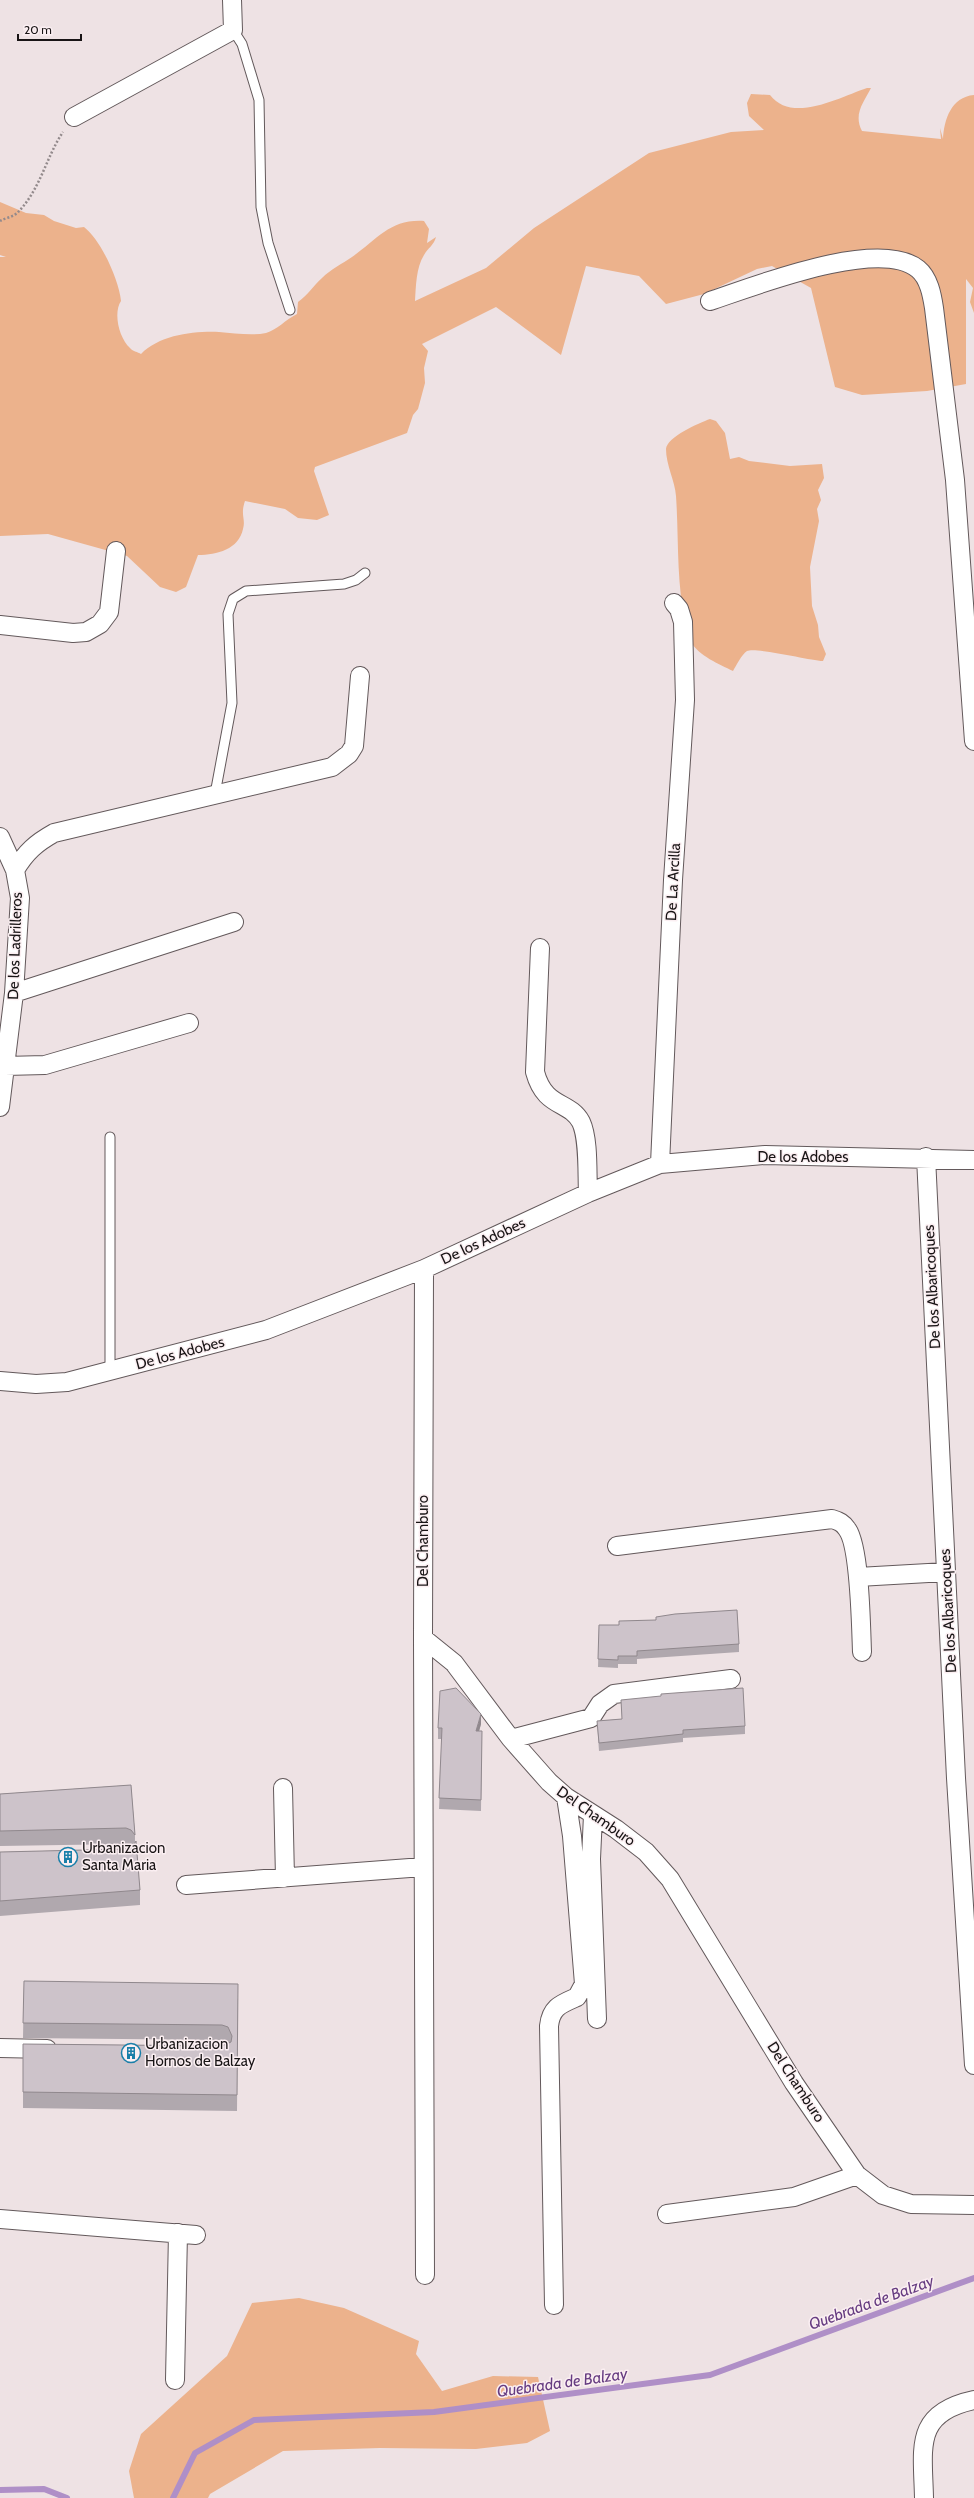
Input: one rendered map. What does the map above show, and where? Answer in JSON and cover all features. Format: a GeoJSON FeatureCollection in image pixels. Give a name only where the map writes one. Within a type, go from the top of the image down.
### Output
{"type":"FeatureCollection","features":[{"type":"Feature","properties":{"kind":"street"},"geometry":{"type":"LineString","coordinates":[[74,117],[233,30],[232,0]]}},
{"type":"Feature","properties":{"kind":"street"},"geometry":{"type":"LineString","coordinates":[[710,301],[806,269],[863,258],[906,262],[920,270],[929,286],[934,308],[955,480],[974,741]]}},
{"type":"Feature","properties":{"kind":"street"},"geometry":{"type":"LineString","coordinates":[[0,625],[73,633],[86,632],[100,624],[109,612],[116,551]]}},
{"type":"Feature","properties":{"kind":"street","name":"De La Arcilla"},"geometry":{"type":"LineString","coordinates":[[660,1164],[673,880],[685,700],[683,622],[679,609],[674,603]]}},
{"type":"Feature","properties":{"kind":"street"},"geometry":{"type":"LineString","coordinates":[[15,870],[26,853],[37,842],[54,833],[332,767],[342,760],[354,746],[360,676]]}},
{"type":"Feature","properties":{"kind":"street","name":"De los Ladrilleros"},"geometry":{"type":"LineString","coordinates":[[0,837],[15,870],[20,898],[14,994],[0,1107]]}},
{"type":"Feature","properties":{"kind":"street"},"geometry":{"type":"LineString","coordinates":[[14,994],[234,922]]}},
{"type":"Feature","properties":{"kind":"street"},"geometry":{"type":"LineString","coordinates":[[540,948],[535,1072],[539,1086],[545,1095],[573,1114],[580,1122],[584,1134],[588,1193]]}},
{"type":"Feature","properties":{"kind":"street"},"geometry":{"type":"LineString","coordinates":[[5,1066],[45,1065],[189,1023]]}},
{"type":"Feature","properties":{"kind":"street","name":"De los Adobes"},"geometry":{"type":"LineString","coordinates":[[0,1381],[36,1384],[67,1382],[266,1330],[424,1268],[588,1193],[660,1164],[765,1156],[926,1157],[974,1160]]}},
{"type":"Feature","properties":{"kind":"street","name":"De los Albaricoques"},"geometry":{"type":"LineString","coordinates":[[926,1157],[956,1778],[974,2065]]}},
{"type":"Feature","properties":{"kind":"street","name":"Del Chamburo"},"geometry":{"type":"LineString","coordinates":[[424,1268],[423,1638],[454,1663],[512,1738],[549,1782],[566,1797],[646,1852],[670,1879],[794,2083],[857,2175],[882,2194],[911,2204],[974,2205]]}},
{"type":"Feature","properties":{"kind":"street"},"geometry":{"type":"LineString","coordinates":[[617,1546],[832,1519],[841,1522],[849,1530],[858,1577],[862,1652]]}},
{"type":"Feature","properties":{"kind":"street"},"geometry":{"type":"LineString","coordinates":[[858,1577],[946,1572]]}},
{"type":"Feature","properties":{"kind":"street"},"geometry":{"type":"LineString","coordinates":[[423,1638],[425,2275]]}},
{"type":"Feature","properties":{"kind":"street"},"geometry":{"type":"LineString","coordinates":[[512,1738],[591,1718],[600,1704],[614,1694],[732,1679]]}},
{"type":"Feature","properties":{"kind":"street"},"geometry":{"type":"LineString","coordinates":[[283,1788],[285,1878]]}},
{"type":"Feature","properties":{"kind":"street"},"geometry":{"type":"LineString","coordinates":[[554,2305],[549,2026],[550,2017],[555,2008],[560,2003],[577,1997],[584,1984],[572,1836],[566,1797]]}},
{"type":"Feature","properties":{"kind":"street"},"geometry":{"type":"LineString","coordinates":[[593,1815],[591,1859],[597,2019]]}},
{"type":"Feature","properties":{"kind":"street"},"geometry":{"type":"LineString","coordinates":[[186,1885],[423,1867]]}},
{"type":"Feature","properties":{"kind":"street"},"geometry":{"type":"LineString","coordinates":[[0,2048],[64,2049]]}},
{"type":"Feature","properties":{"kind":"street"},"geometry":{"type":"LineString","coordinates":[[667,2214],[794,2197],[857,2175]]}},
{"type":"Feature","properties":{"kind":"street"},"geometry":{"type":"LineString","coordinates":[[0,2219],[196,2235]]}},
{"type":"Feature","properties":{"kind":"street"},"geometry":{"type":"LineString","coordinates":[[174,2380],[178,2234]]}},
{"type":"Feature","properties":{"kind":"street"},"geometry":{"type":"LineString","coordinates":[[924,2498],[923,2441],[931,2422],[946,2408],[974,2400]]}},
{"type":"Feature","properties":{"kind":"lane"},"geometry":{"type":"LineString","coordinates":[[233,30],[242,44],[259,100],[260,207],[268,243],[290,310]]}},
{"type":"Feature","properties":{"kind":"lane"},"geometry":{"type":"LineString","coordinates":[[215,794],[232,703],[228,614],[233,599],[246,591],[344,584],[356,580],[365,572]]}},
{"type":"Feature","properties":{"kind":"lane"},"geometry":{"type":"LineString","coordinates":[[110,1137],[110,1372]]}},
{"type":"Feature","properties":{"kind":"path"},"geometry":{"type":"LineString","coordinates":[[0,221],[16,214],[36,187],[53,147],[74,117]]}},
{"type":"Feature","properties":{"kind":"shaded area"},"geometry":{"type":"Polygon","coordinates":[[[867,88],[871,88],[860,108],[859,114],[862,131],[941,139],[940,128],[943,139],[947,117],[954,105],[966,97],[974,95],[974,313],[970,302],[973,288],[966,279],[966,384],[927,391],[862,395],[835,387],[811,288],[772,266],[757,269],[704,294],[666,304],[639,276],[586,266],[561,355],[496,307],[422,344],[428,351],[424,368],[425,383],[418,409],[413,415],[407,433],[315,467],[314,471],[329,515],[317,520],[298,518],[285,509],[245,501],[243,510],[244,526],[241,536],[237,542],[226,550],[220,552],[198,555],[186,587],[176,592],[160,587],[127,556],[48,534],[0,536],[0,257],[6,257],[0,255],[0,202],[26,213],[44,215],[54,221],[76,228],[84,227],[90,233],[103,251],[117,282],[121,301],[117,312],[120,332],[126,344],[134,351],[141,354],[158,342],[167,338],[199,332],[254,334],[270,332],[297,314],[298,302],[333,269],[393,227],[412,221],[424,221],[429,229],[427,243],[436,237],[421,260],[419,266],[415,301],[486,268],[534,228],[649,153],[731,132],[764,130],[749,116],[747,103],[751,94],[770,95],[779,103],[791,107],[803,108],[830,102],[867,88]]]}},
{"type":"Feature","properties":{"kind":"shaded area"},"geometry":{"type":"Polygon","coordinates":[[[710,419],[716,421],[725,433],[730,459],[739,457],[749,461],[790,466],[822,464],[824,478],[818,490],[821,500],[817,509],[819,521],[810,567],[812,606],[818,625],[819,637],[826,654],[823,661],[752,650],[745,653],[733,671],[704,655],[690,640],[681,593],[678,561],[676,496],[667,461],[666,449],[668,444],[677,435],[710,419]]]}},
{"type":"Feature","properties":{"kind":"shaded area"},"geometry":{"type":"Polygon","coordinates":[[[299,2298],[344,2308],[419,2341],[416,2354],[442,2391],[493,2376],[538,2377],[550,2431],[527,2443],[476,2449],[380,2448],[283,2451],[210,2494],[208,2498],[134,2498],[129,2471],[141,2434],[227,2356],[252,2303],[299,2298]]]}},
{"type":"Feature","properties":{"kind":"building"},"geometry":{"type":"Polygon","coordinates":[[[737,1610],[739,1644],[637,1651],[637,1656],[618,1656],[618,1660],[598,1659],[599,1625],[619,1625],[619,1621],[656,1620],[656,1617],[675,1614],[737,1610]]]}},
{"type":"Feature","properties":{"kind":"building"},"geometry":{"type":"Polygon","coordinates":[[[456,1688],[481,1714],[476,1731],[482,1731],[481,1800],[439,1798],[442,1728],[438,1728],[440,1691],[456,1688]]]}},
{"type":"Feature","properties":{"kind":"building"},"geometry":{"type":"Polygon","coordinates":[[[743,1688],[745,1726],[683,1730],[683,1734],[599,1743],[597,1721],[622,1719],[621,1700],[661,1696],[661,1694],[743,1688]]]}},
{"type":"Feature","properties":{"kind":"building"},"geometry":{"type":"Polygon","coordinates":[[[131,1785],[135,1835],[131,1830],[126,1828],[0,1831],[0,1794],[131,1785]]]}},
{"type":"Feature","properties":{"kind":"building"},"geometry":{"type":"Polygon","coordinates":[[[136,1841],[140,1890],[0,1901],[0,1852],[126,1849],[132,1848],[136,1841]]]}},
{"type":"Feature","properties":{"kind":"building","name":"Urbanizacion Hornos de Balzay"},"geometry":{"type":"Polygon","coordinates":[[[24,1981],[238,1984],[237,2095],[23,2092],[23,2044],[222,2046],[231,2042],[232,2036],[228,2027],[222,2025],[23,2023],[24,1981]]]}},
{"type":"Feature","properties":{"kind":"waterway","name":"Quebrada de Balzay"},"geometry":{"type":"LineString","coordinates":[[173,2498],[195,2453],[254,2420],[434,2412],[710,2375],[974,2278]]}},
{"type":"Feature","properties":{"kind":"waterway","name":"Quebrada de Balzay"},"geometry":{"type":"LineString","coordinates":[[0,2490],[44,2489],[67,2498]]}},
{"type":"Feature","properties":{"kind":"place","name":"Urbanizacion Santa Maria"},"geometry":{"type":"Point","coordinates":[68,1857]}},
{"type":"Feature","properties":{"kind":"place","name":"Urbanizacion Hornos de Balzay"},"geometry":{"type":"Point","coordinates":[131,2053]}}]}
